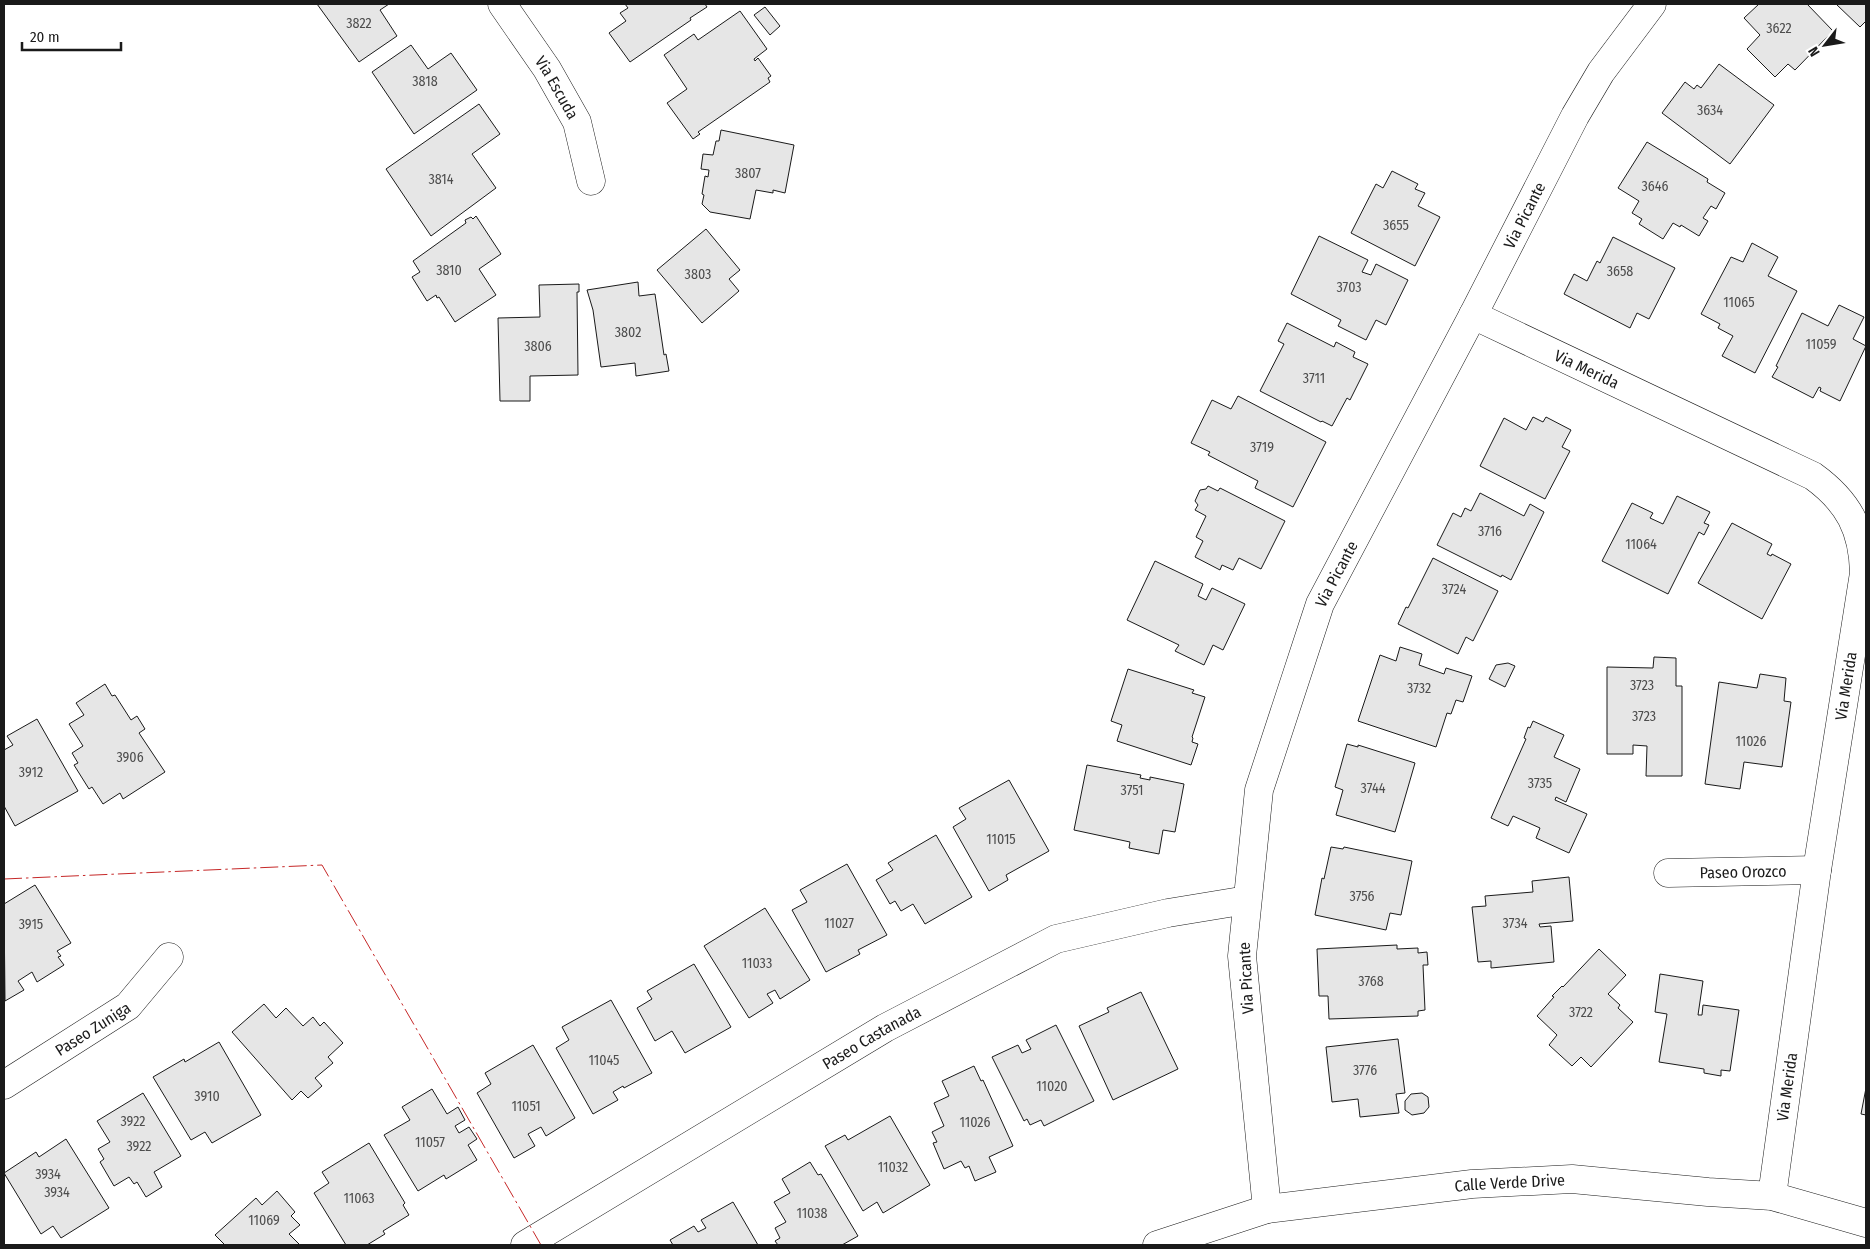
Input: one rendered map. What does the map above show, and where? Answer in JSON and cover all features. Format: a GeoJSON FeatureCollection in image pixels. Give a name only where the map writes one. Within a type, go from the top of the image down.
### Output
{"type":"FeatureCollection","features":[{"type":"Feature","properties":{"kind":"street","name":"Via Escuda"},"geometry":{"type":"LineString","coordinates":[[502,4],[551,76],[577,122],[591,181]]}},
{"type":"Feature","properties":{"kind":"street","name":"Via Picante"},"geometry":{"type":"LineString","coordinates":[[1267,1209],[1242,956],[1259,790],[1320,604],[1473,315],[1575,116],[1601,72],[1652,4]]}},
{"type":"Feature","properties":{"kind":"street","name":"Via Merida"},"geometry":{"type":"LineString","coordinates":[[1473,315],[1813,476],[1838,496],[1857,529],[1863,551],[1864,574],[1817,870],[1772,1196]]}},
{"type":"Feature","properties":{"kind":"street","name":"Paseo Orozco"},"geometry":{"type":"LineString","coordinates":[[1668,873],[1817,870]]}},
{"type":"Feature","properties":{"kind":"street","name":"Paseo Castanada"},"geometry":{"type":"LineString","coordinates":[[526,1245],[885,1028],[1056,939],[1168,913],[1247,900]]}},
{"type":"Feature","properties":{"kind":"street","name":"Paseo Zuniga"},"geometry":{"type":"LineString","coordinates":[[4,1085],[128,1006],[169,957]]}},
{"type":"Feature","properties":{"kind":"street","name":"Calle Verde Drive"},"geometry":{"type":"LineString","coordinates":[[1157,1245],[1267,1209],[1472,1184],[1572,1178],[1708,1192],[1772,1196],[1866,1223]]}},
{"type":"Feature","properties":{"kind":"building"},"geometry":{"type":"Polygon","coordinates":[[[317,4],[389,4],[380,10],[397,36],[359,62],[317,4]]]}},
{"type":"Feature","properties":{"kind":"building"},"geometry":{"type":"Polygon","coordinates":[[[625,4],[705,4],[707,7],[630,62],[609,33],[626,21],[620,13],[628,8],[625,4]]]}},
{"type":"Feature","properties":{"kind":"building"},"geometry":{"type":"Polygon","coordinates":[[[1759,4],[1807,4],[1833,31],[1795,70],[1788,64],[1775,77],[1747,49],[1760,35],[1744,18],[1759,4]]]}},
{"type":"Feature","properties":{"kind":"building"},"geometry":{"type":"Polygon","coordinates":[[[1836,4],[1866,4],[1866,21],[1860,27],[1836,4]]]}},
{"type":"Feature","properties":{"kind":"building"},"geometry":{"type":"Polygon","coordinates":[[[765,7],[780,26],[770,35],[754,15],[765,7]]]}},
{"type":"Feature","properties":{"kind":"building"},"geometry":{"type":"Polygon","coordinates":[[[740,11],[767,49],[754,59],[755,61],[758,58],[771,76],[768,78],[770,82],[698,132],[700,134],[693,139],[667,103],[687,89],[664,55],[694,34],[698,40],[740,11]]]}},
{"type":"Feature","properties":{"kind":"building"},"geometry":{"type":"Polygon","coordinates":[[[411,45],[428,69],[451,53],[477,90],[414,134],[372,72],[411,45]]]}},
{"type":"Feature","properties":{"kind":"building"},"geometry":{"type":"Polygon","coordinates":[[[1719,64],[1774,105],[1730,164],[1662,113],[1685,82],[1694,89],[1697,85],[1701,88],[1719,64]]]}},
{"type":"Feature","properties":{"kind":"building"},"geometry":{"type":"Polygon","coordinates":[[[479,104],[500,134],[472,154],[496,188],[431,236],[386,169],[479,104]]]}},
{"type":"Feature","properties":{"kind":"building"},"geometry":{"type":"Polygon","coordinates":[[[721,130],[794,145],[785,193],[773,190],[773,193],[756,190],[750,219],[710,212],[702,204],[705,176],[708,177],[709,170],[701,169],[703,154],[713,155],[721,130]]]}},
{"type":"Feature","properties":{"kind":"building"},"geometry":{"type":"Polygon","coordinates":[[[1647,142],[1708,179],[1707,182],[1725,193],[1716,209],[1711,206],[1703,218],[1708,221],[1699,236],[1681,225],[1680,227],[1673,223],[1663,239],[1639,224],[1642,219],[1632,213],[1639,201],[1618,188],[1647,142]]]}},
{"type":"Feature","properties":{"kind":"building"},"geometry":{"type":"Polygon","coordinates":[[[1392,171],[1418,184],[1415,189],[1425,193],[1418,206],[1440,217],[1415,266],[1351,233],[1376,184],[1383,188],[1392,171]]]}},
{"type":"Feature","properties":{"kind":"building"},"geometry":{"type":"Polygon","coordinates":[[[476,216],[501,254],[479,269],[496,295],[455,322],[439,297],[437,298],[436,295],[427,301],[412,277],[420,272],[413,261],[466,223],[465,220],[471,217],[473,219],[476,216]]]}},
{"type":"Feature","properties":{"kind":"building"},"geometry":{"type":"Polygon","coordinates":[[[706,229],[740,270],[729,279],[739,291],[702,323],[657,270],[706,229]]]}},
{"type":"Feature","properties":{"kind":"building"},"geometry":{"type":"Polygon","coordinates":[[[1319,236],[1368,260],[1362,272],[1371,275],[1376,264],[1408,280],[1386,325],[1376,320],[1366,340],[1338,326],[1341,320],[1291,294],[1319,236]]]}},
{"type":"Feature","properties":{"kind":"building"},"geometry":{"type":"Polygon","coordinates":[[[1613,237],[1675,268],[1649,319],[1637,313],[1630,328],[1564,294],[1574,274],[1587,281],[1597,261],[1600,263],[1613,237]]]}},
{"type":"Feature","properties":{"kind":"building"},"geometry":{"type":"Polygon","coordinates":[[[1752,243],[1778,257],[1768,276],[1797,291],[1755,373],[1722,356],[1733,336],[1718,328],[1720,324],[1701,314],[1731,257],[1743,262],[1752,243]]]}},
{"type":"Feature","properties":{"kind":"building"},"geometry":{"type":"Polygon","coordinates":[[[638,282],[639,296],[655,294],[664,355],[666,354],[669,371],[636,376],[635,363],[601,367],[593,310],[587,290],[638,282]]]}},
{"type":"Feature","properties":{"kind":"building"},"geometry":{"type":"Polygon","coordinates":[[[579,284],[579,292],[577,292],[578,375],[530,376],[530,401],[500,401],[498,318],[540,317],[539,285],[579,284]]]}},
{"type":"Feature","properties":{"kind":"building"},"geometry":{"type":"Polygon","coordinates":[[[1839,305],[1864,317],[1853,339],[1866,346],[1840,401],[1820,391],[1821,388],[1819,387],[1813,398],[1772,377],[1802,313],[1828,326],[1839,305]]]}},
{"type":"Feature","properties":{"kind":"building"},"geometry":{"type":"Polygon","coordinates":[[[1287,323],[1334,347],[1336,342],[1355,352],[1353,357],[1368,364],[1350,400],[1347,398],[1332,426],[1260,391],[1284,344],[1278,341],[1287,323]]]}},
{"type":"Feature","properties":{"kind":"building"},"geometry":{"type":"Polygon","coordinates":[[[1238,396],[1326,442],[1293,507],[1255,488],[1258,481],[1208,455],[1210,452],[1191,443],[1212,400],[1231,409],[1238,396]]]}},
{"type":"Feature","properties":{"kind":"building"},"geometry":{"type":"Polygon","coordinates":[[[1533,417],[1543,422],[1546,417],[1571,430],[1562,447],[1570,451],[1545,499],[1480,466],[1504,418],[1526,430],[1533,417]]]}},
{"type":"Feature","properties":{"kind":"building"},"geometry":{"type":"Polygon","coordinates":[[[1208,486],[1218,491],[1220,488],[1285,521],[1261,569],[1239,558],[1233,570],[1222,565],[1220,570],[1195,557],[1203,541],[1196,537],[1206,516],[1195,510],[1198,505],[1195,501],[1200,490],[1206,489],[1208,486]]]}},
{"type":"Feature","properties":{"kind":"building"},"geometry":{"type":"Polygon","coordinates":[[[1480,493],[1524,516],[1530,504],[1544,512],[1511,580],[1502,575],[1501,577],[1437,545],[1453,513],[1461,517],[1465,508],[1471,511],[1480,493]]]}},
{"type":"Feature","properties":{"kind":"building"},"geometry":{"type":"Polygon","coordinates":[[[1677,496],[1710,512],[1704,523],[1709,525],[1704,535],[1699,532],[1668,594],[1602,561],[1632,503],[1653,513],[1650,518],[1663,524],[1677,496]]]}},
{"type":"Feature","properties":{"kind":"building"},"geometry":{"type":"Polygon","coordinates":[[[1732,523],[1772,544],[1767,554],[1771,556],[1772,554],[1791,564],[1762,619],[1698,583],[1732,523]]]}},
{"type":"Feature","properties":{"kind":"building"},"geometry":{"type":"Polygon","coordinates":[[[1433,558],[1498,591],[1473,641],[1466,637],[1458,654],[1398,624],[1433,558]]]}},
{"type":"Feature","properties":{"kind":"building"},"geometry":{"type":"Polygon","coordinates":[[[1155,561],[1203,584],[1198,596],[1206,600],[1212,588],[1245,604],[1223,650],[1213,645],[1204,665],[1175,651],[1179,645],[1127,620],[1155,561]]]}},
{"type":"Feature","properties":{"kind":"building"},"geometry":{"type":"Polygon","coordinates":[[[1400,647],[1422,654],[1419,665],[1444,674],[1446,668],[1472,676],[1463,702],[1456,700],[1451,714],[1447,713],[1436,747],[1358,721],[1380,655],[1396,661],[1400,647]]]}},
{"type":"Feature","properties":{"kind":"building"},"geometry":{"type":"Polygon","coordinates":[[[1654,657],[1676,658],[1676,686],[1682,686],[1682,776],[1646,776],[1647,746],[1633,745],[1633,754],[1607,754],[1607,667],[1653,668],[1654,657]]]}},
{"type":"Feature","properties":{"kind":"building"},"geometry":{"type":"Polygon","coordinates":[[[1508,663],[1515,666],[1505,687],[1489,679],[1496,665],[1508,663]]]}},
{"type":"Feature","properties":{"kind":"building"},"geometry":{"type":"Polygon","coordinates":[[[1128,669],[1194,690],[1192,693],[1205,697],[1192,737],[1192,742],[1198,744],[1191,765],[1117,741],[1122,725],[1111,721],[1128,669]]]}},
{"type":"Feature","properties":{"kind":"building"},"geometry":{"type":"Polygon","coordinates":[[[1760,674],[1786,678],[1784,701],[1791,702],[1782,767],[1744,762],[1740,789],[1705,784],[1719,682],[1757,688],[1760,674]]]}},
{"type":"Feature","properties":{"kind":"building"},"geometry":{"type":"Polygon","coordinates":[[[105,684],[112,696],[115,695],[131,720],[137,716],[145,729],[139,733],[165,772],[123,799],[120,793],[103,804],[92,787],[89,789],[74,765],[78,763],[72,753],[83,746],[69,724],[84,715],[76,703],[105,684]]]}},
{"type":"Feature","properties":{"kind":"building"},"geometry":{"type":"Polygon","coordinates":[[[37,719],[78,791],[15,826],[4,806],[4,750],[13,745],[7,736],[37,719]]]}},
{"type":"Feature","properties":{"kind":"building"},"geometry":{"type":"Polygon","coordinates":[[[1533,721],[1564,735],[1554,757],[1580,769],[1566,802],[1556,797],[1555,800],[1587,814],[1569,853],[1536,838],[1540,828],[1513,816],[1508,826],[1491,818],[1526,739],[1524,738],[1528,727],[1530,728],[1533,721]]]}},
{"type":"Feature","properties":{"kind":"building"},"geometry":{"type":"Polygon","coordinates":[[[1347,744],[1358,747],[1358,745],[1415,763],[1395,832],[1336,815],[1343,790],[1335,787],[1347,744]]]}},
{"type":"Feature","properties":{"kind":"building"},"geometry":{"type":"Polygon","coordinates":[[[1087,765],[1141,775],[1140,778],[1150,780],[1150,777],[1184,784],[1175,832],[1163,830],[1159,854],[1129,848],[1130,842],[1074,830],[1087,765]]]}},
{"type":"Feature","properties":{"kind":"building"},"geometry":{"type":"Polygon","coordinates":[[[1009,780],[1049,851],[1006,875],[1008,880],[989,891],[953,827],[966,819],[959,808],[1009,780]]]}},
{"type":"Feature","properties":{"kind":"building"},"geometry":{"type":"Polygon","coordinates":[[[936,835],[972,897],[925,924],[913,904],[901,911],[895,901],[890,904],[876,880],[893,870],[888,863],[936,835]]]}},
{"type":"Feature","properties":{"kind":"building"},"geometry":{"type":"Polygon","coordinates":[[[1331,847],[1343,849],[1344,847],[1412,861],[1401,915],[1390,913],[1386,930],[1315,915],[1322,878],[1324,879],[1331,847]]]}},
{"type":"Feature","properties":{"kind":"building"},"geometry":{"type":"Polygon","coordinates":[[[847,864],[887,935],[858,950],[860,954],[826,972],[792,910],[807,902],[800,890],[847,864]]]}},
{"type":"Feature","properties":{"kind":"building"},"geometry":{"type":"Polygon","coordinates":[[[1569,877],[1573,921],[1539,924],[1540,927],[1551,926],[1554,962],[1491,968],[1491,961],[1478,962],[1472,907],[1486,906],[1485,896],[1533,892],[1532,881],[1569,877]]]}},
{"type":"Feature","properties":{"kind":"building"},"geometry":{"type":"Polygon","coordinates":[[[35,885],[71,943],[57,951],[61,956],[58,957],[64,965],[37,982],[32,972],[18,981],[24,990],[5,1001],[4,904],[35,885]]]}},
{"type":"Feature","properties":{"kind":"building"},"geometry":{"type":"Polygon","coordinates":[[[765,908],[810,980],[780,999],[775,990],[767,994],[773,1003],[749,1018],[704,946],[765,908]]]}},
{"type":"Feature","properties":{"kind":"building"},"geometry":{"type":"Polygon","coordinates":[[[1397,945],[1397,949],[1418,948],[1418,953],[1427,952],[1428,965],[1423,965],[1425,1010],[1418,1011],[1418,1016],[1329,1019],[1328,996],[1319,996],[1317,949],[1397,945]]]}},
{"type":"Feature","properties":{"kind":"building"},"geometry":{"type":"Polygon","coordinates":[[[1599,949],[1626,975],[1608,994],[1620,1005],[1618,1008],[1633,1022],[1591,1067],[1581,1057],[1572,1066],[1549,1045],[1557,1035],[1537,1016],[1554,997],[1552,996],[1599,949]]]}},
{"type":"Feature","properties":{"kind":"building"},"geometry":{"type":"Polygon","coordinates":[[[694,964],[731,1027],[685,1053],[672,1031],[655,1041],[637,1008],[652,999],[647,991],[694,964]]]}},
{"type":"Feature","properties":{"kind":"building"},"geometry":{"type":"Polygon","coordinates":[[[1660,974],[1703,981],[1698,1015],[1702,1015],[1703,1005],[1739,1010],[1730,1071],[1721,1070],[1721,1076],[1704,1073],[1704,1069],[1659,1062],[1667,1014],[1655,1012],[1660,974]]]}},
{"type":"Feature","properties":{"kind":"building"},"geometry":{"type":"Polygon","coordinates":[[[1141,992],[1178,1069],[1113,1100],[1079,1026],[1109,1012],[1107,1008],[1141,992]]]}},
{"type":"Feature","properties":{"kind":"building"},"geometry":{"type":"Polygon","coordinates":[[[611,1000],[652,1073],[613,1092],[618,1100],[593,1114],[556,1048],[569,1040],[562,1027],[611,1000]]]}},
{"type":"Feature","properties":{"kind":"building"},"geometry":{"type":"Polygon","coordinates":[[[264,1004],[276,1018],[286,1008],[303,1026],[313,1017],[320,1026],[324,1022],[343,1043],[328,1057],[333,1063],[315,1078],[322,1086],[308,1098],[301,1091],[292,1100],[232,1032],[264,1004]]]}},
{"type":"Feature","properties":{"kind":"building"},"geometry":{"type":"Polygon","coordinates":[[[1056,1025],[1094,1101],[1044,1126],[1041,1120],[1030,1125],[1027,1119],[1024,1121],[992,1057],[1018,1045],[1022,1053],[1031,1049],[1026,1040],[1056,1025]]]}},
{"type":"Feature","properties":{"kind":"building"},"geometry":{"type":"Polygon","coordinates":[[[1398,1039],[1405,1093],[1396,1094],[1399,1113],[1360,1117],[1358,1099],[1332,1102],[1326,1047],[1398,1039]]]}},
{"type":"Feature","properties":{"kind":"building"},"geometry":{"type":"Polygon","coordinates":[[[219,1042],[261,1115],[212,1143],[205,1132],[191,1140],[153,1077],[184,1059],[185,1062],[219,1042]]]}},
{"type":"Feature","properties":{"kind":"building"},"geometry":{"type":"Polygon","coordinates":[[[533,1045],[575,1118],[546,1136],[541,1127],[528,1134],[535,1146],[514,1158],[477,1093],[491,1084],[485,1073],[533,1045]]]}},
{"type":"Feature","properties":{"kind":"building"},"geometry":{"type":"Polygon","coordinates":[[[974,1066],[981,1081],[983,1080],[1013,1146],[989,1157],[996,1172],[975,1181],[969,1166],[965,1168],[961,1161],[944,1169],[933,1143],[937,1142],[932,1132],[944,1126],[934,1103],[949,1096],[942,1081],[974,1066]]]}},
{"type":"Feature","properties":{"kind":"building"},"geometry":{"type":"Polygon","coordinates":[[[1866,1088],[1866,1115],[1861,1114],[1866,1088]]]}},
{"type":"Feature","properties":{"kind":"building"},"geometry":{"type":"Polygon","coordinates":[[[432,1089],[447,1114],[458,1107],[465,1120],[455,1126],[459,1133],[469,1127],[477,1139],[468,1145],[477,1160],[446,1179],[444,1175],[418,1191],[384,1135],[410,1120],[402,1107],[432,1089]]]}},
{"type":"Feature","properties":{"kind":"building"},"geometry":{"type":"Polygon","coordinates":[[[143,1093],[181,1156],[154,1172],[162,1187],[146,1197],[137,1182],[134,1184],[129,1177],[114,1186],[100,1162],[104,1159],[98,1149],[110,1142],[97,1121],[143,1093]]]}},
{"type":"Feature","properties":{"kind":"building"},"geometry":{"type":"Polygon","coordinates":[[[1422,1093],[1428,1097],[1429,1107],[1424,1113],[1412,1115],[1405,1110],[1405,1101],[1411,1094],[1422,1093]]]}},
{"type":"Feature","properties":{"kind":"building"},"geometry":{"type":"Polygon","coordinates":[[[890,1116],[930,1185],[883,1213],[877,1202],[863,1211],[825,1146],[845,1135],[848,1140],[890,1116]]]}},
{"type":"Feature","properties":{"kind":"building"},"geometry":{"type":"Polygon","coordinates":[[[66,1139],[109,1208],[61,1238],[53,1226],[41,1234],[4,1173],[36,1152],[39,1157],[66,1139]]]}},
{"type":"Feature","properties":{"kind":"building"},"geometry":{"type":"Polygon","coordinates":[[[369,1143],[405,1203],[403,1205],[409,1215],[383,1231],[385,1234],[367,1245],[346,1245],[314,1193],[329,1183],[322,1172],[369,1143]]]}},
{"type":"Feature","properties":{"kind":"building"},"geometry":{"type":"Polygon","coordinates":[[[810,1162],[818,1175],[821,1174],[858,1236],[842,1245],[778,1245],[775,1241],[780,1238],[775,1228],[786,1222],[774,1202],[790,1193],[782,1179],[810,1162]]]}},
{"type":"Feature","properties":{"kind":"building"},"geometry":{"type":"Polygon","coordinates":[[[277,1191],[295,1212],[291,1216],[300,1225],[289,1234],[300,1245],[225,1245],[215,1235],[256,1198],[262,1205],[277,1191]]]}},
{"type":"Feature","properties":{"kind":"building"},"geometry":{"type":"Polygon","coordinates":[[[733,1202],[758,1245],[673,1245],[670,1240],[694,1226],[698,1232],[706,1228],[701,1220],[733,1202]]]}},
{"type":"Feature","properties":{"kind":"power"},"geometry":{"type":"LineString","coordinates":[[4,879],[322,865],[541,1245]]}}]}
